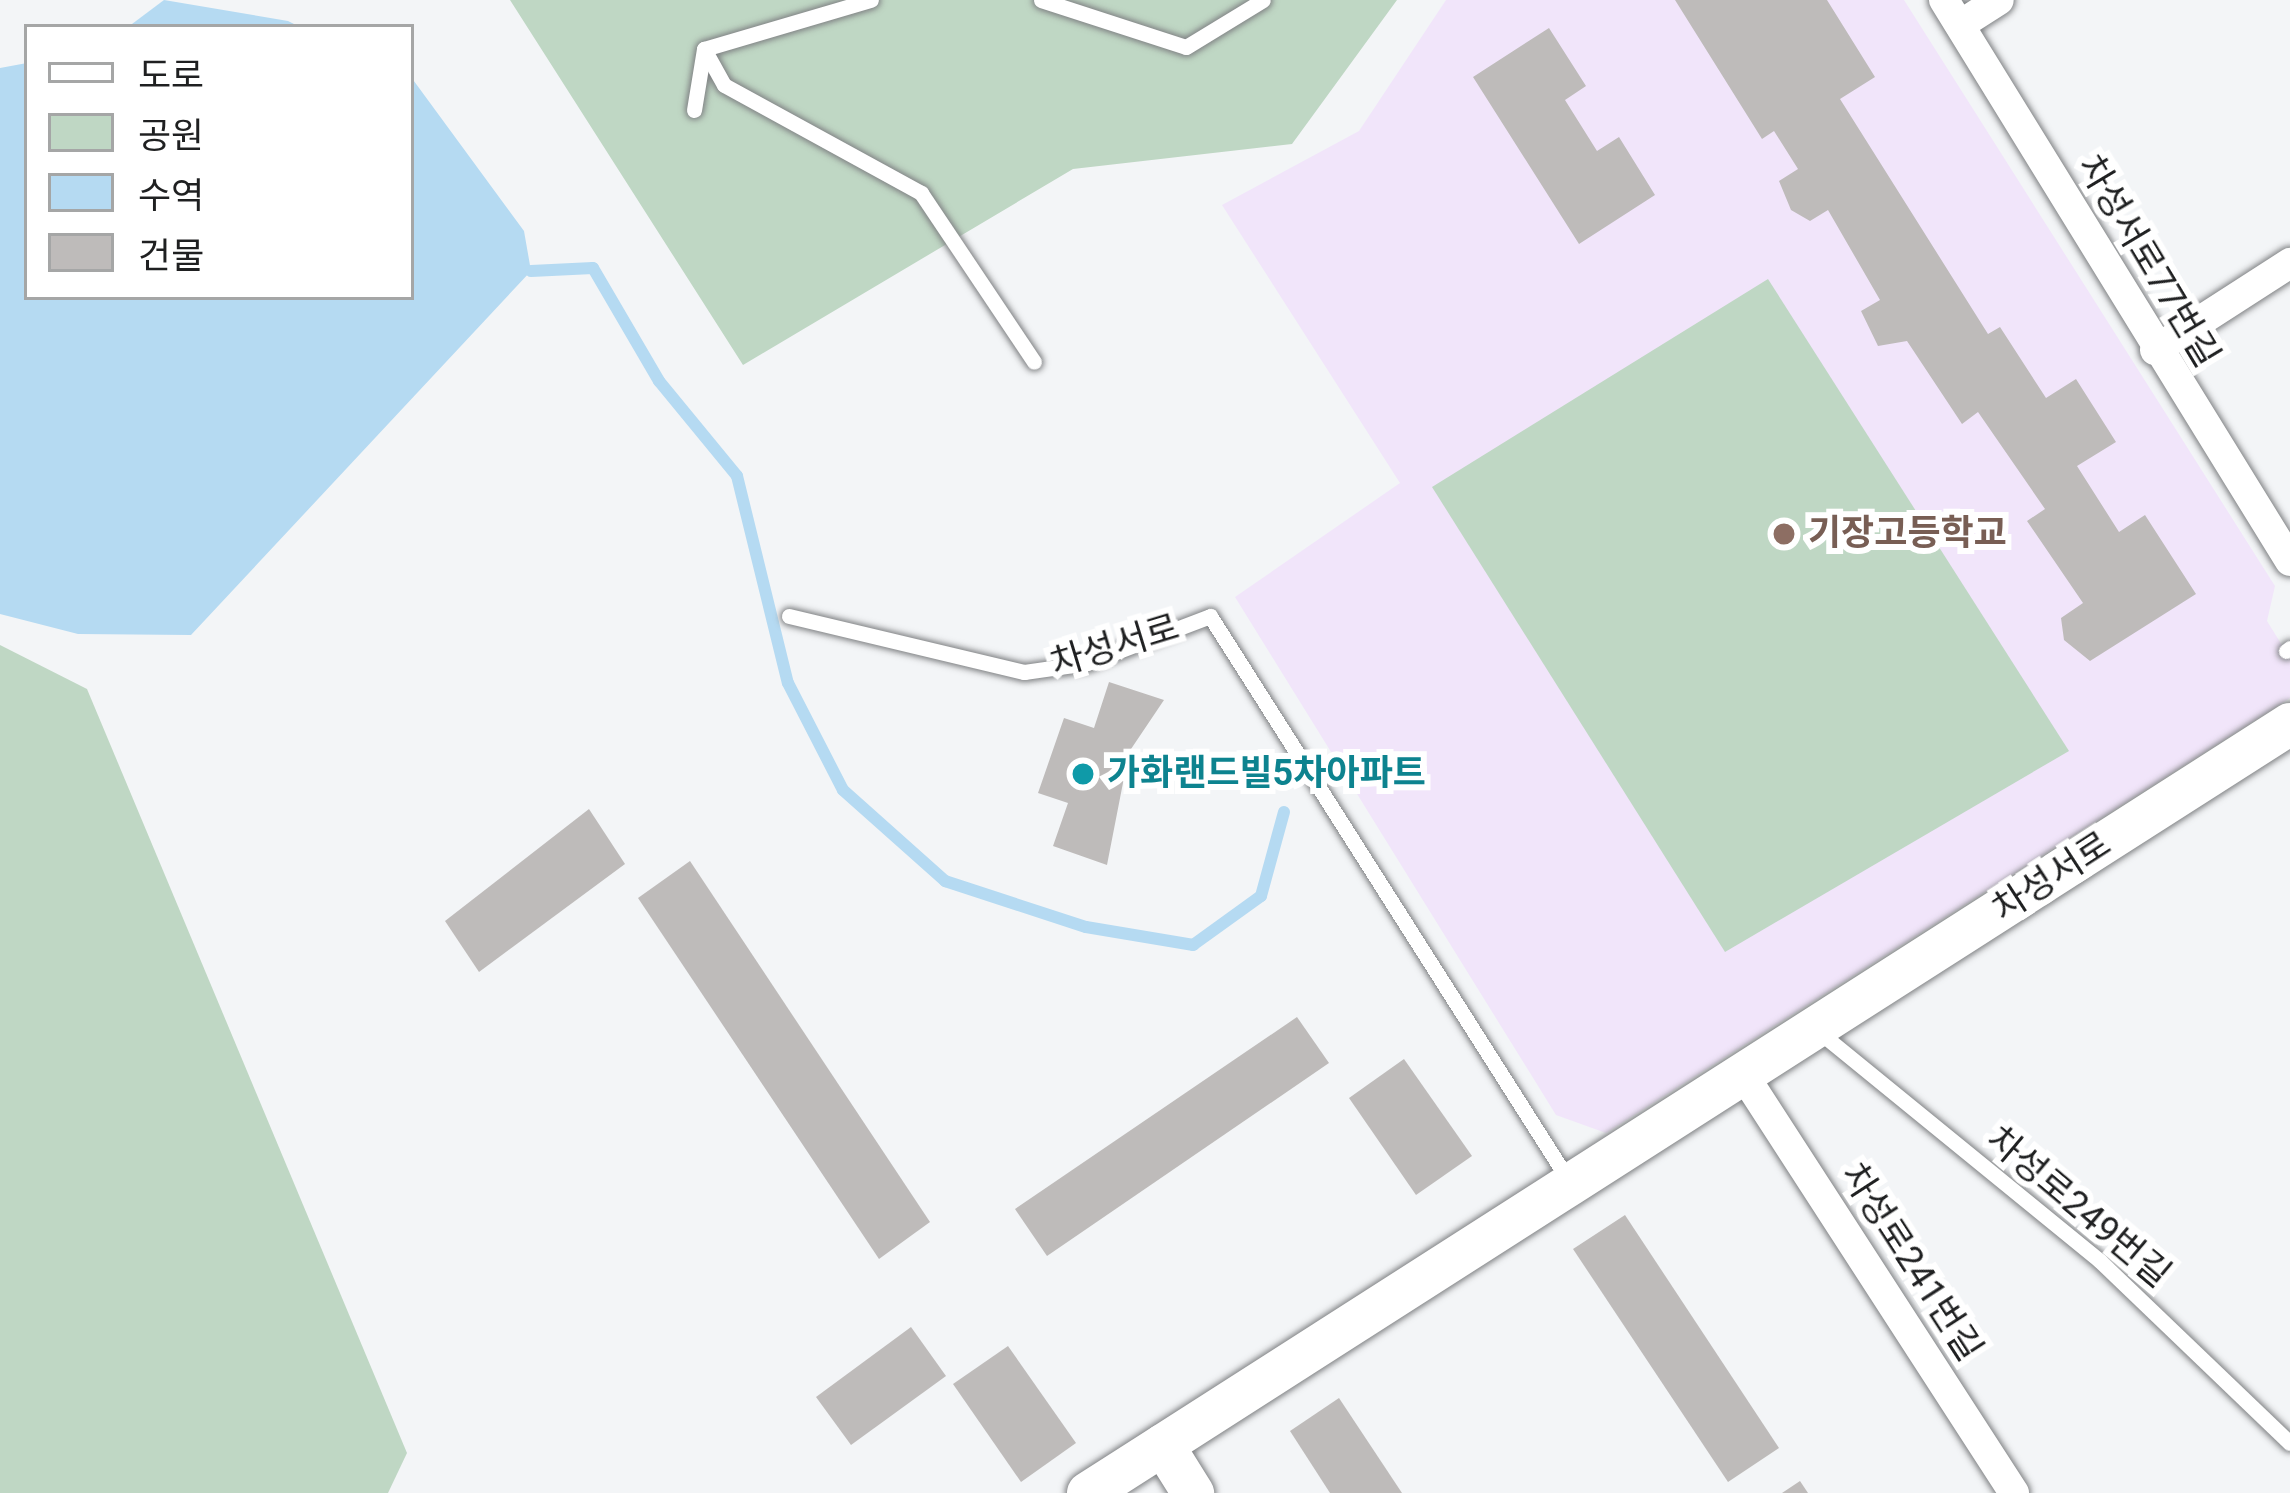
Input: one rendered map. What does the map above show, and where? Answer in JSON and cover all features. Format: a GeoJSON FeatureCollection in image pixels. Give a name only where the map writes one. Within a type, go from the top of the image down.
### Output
{"type":"FeatureCollection","features":[{"type":"Feature","properties":{"kind":"street"},"geometry":{"type":"LineString","coordinates":[[1952,12],[1999,0]]}},
{"type":"Feature","properties":{"kind":"street","name":"차성서로77번길"},"geometry":{"type":"LineString","coordinates":[[1952,12],[2155,350],[2290,561]]}},
{"type":"Feature","properties":{"kind":"street"},"geometry":{"type":"LineString","coordinates":[[2155,350],[2290,263]]}},
{"type":"Feature","properties":{"kind":"street","name":"차성서로"},"geometry":{"type":"LineString","coordinates":[[1088,1493],[2290,724]]}},
{"type":"Feature","properties":{"kind":"street","name":"차성로241번길"},"geometry":{"type":"LineString","coordinates":[[1743,1074],[2014,1493]]}},
{"type":"Feature","properties":{"kind":"street"},"geometry":{"type":"LineString","coordinates":[[1162,1445],[1193,1493]]}},
{"type":"Feature","properties":{"kind":"lane"},"geometry":{"type":"LineString","coordinates":[[704,49],[871,0]]}},
{"type":"Feature","properties":{"kind":"lane"},"geometry":{"type":"LineString","coordinates":[[1041,0],[1186,47],[1263,0]]}},
{"type":"Feature","properties":{"kind":"lane"},"geometry":{"type":"LineString","coordinates":[[694,110],[704,49]]}},
{"type":"Feature","properties":{"kind":"lane"},"geometry":{"type":"LineString","coordinates":[[704,49],[724,86],[922,194],[1034,362]]}},
{"type":"Feature","properties":{"kind":"lane","name":"차성서로"},"geometry":{"type":"LineString","coordinates":[[789,616],[1024,672],[1087,663],[1210,616],[1571,1183]]}},
{"type":"Feature","properties":{"kind":"lane","name":"차성로249번길"},"geometry":{"type":"LineString","coordinates":[[1816,1029],[2100,1261],[2290,1443]]}},
{"type":"Feature","properties":{"kind":"shaded area","name":"기장고등학교"},"geometry":{"type":"Polygon","coordinates":[[[1446,0],[1904,0],[2275,586],[2267,621],[2290,658],[2290,698],[1606,1133],[1556,1115],[1235,597],[1400,483],[1222,205],[1359,131],[1446,0]]]}},
{"type":"Feature","properties":{"kind":"green space"},"geometry":{"type":"Polygon","coordinates":[[[510,0],[1397,0],[1292,144],[1073,169],[743,365],[510,0]]]}},
{"type":"Feature","properties":{"kind":"green space"},"geometry":{"type":"Polygon","coordinates":[[[1768,279],[2069,751],[1725,952],[1432,487],[1768,279]]]}},
{"type":"Feature","properties":{"kind":"green space"},"geometry":{"type":"Polygon","coordinates":[[[0,645],[87,689],[407,1453],[388,1493],[0,1493],[0,645]]]}},
{"type":"Feature","properties":{"kind":"water"},"geometry":{"type":"Polygon","coordinates":[[[164,0],[294,24],[132,24],[164,0]]]}},
{"type":"Feature","properties":{"kind":"water"},"geometry":{"type":"Polygon","coordinates":[[[24,64],[24,300],[414,300],[414,81],[524,231],[531,271],[191,635],[78,634],[0,614],[0,68],[24,64]]]}},
{"type":"Feature","properties":{"kind":"building"},"geometry":{"type":"Polygon","coordinates":[[[1675,0],[1827,0],[1875,77],[1840,99],[1988,334],[2000,327],[2046,398],[2076,379],[2116,442],[2077,466],[2119,532],[2145,515],[2196,594],[2090,661],[2064,640],[2061,618],[2083,603],[2027,521],[2045,509],[1978,412],[1962,424],[1907,341],[1878,346],[1861,311],[1880,300],[1828,210],[1810,221],[1791,210],[1779,181],[1798,169],[1774,131],[1762,139],[1675,0]]]}},
{"type":"Feature","properties":{"kind":"building"},"geometry":{"type":"Polygon","coordinates":[[[1549,28],[1586,86],[1565,100],[1597,151],[1619,137],[1655,195],[1579,244],[1473,77],[1549,28]]]}},
{"type":"Feature","properties":{"kind":"building","name":"가화랜드빌5차아파트"},"geometry":{"type":"Polygon","coordinates":[[[1109,682],[1164,700],[1129,752],[1107,865],[1053,846],[1068,803],[1038,793],[1064,718],[1094,728],[1109,682]]]}},
{"type":"Feature","properties":{"kind":"building"},"geometry":{"type":"Polygon","coordinates":[[[589,809],[625,864],[479,972],[445,921],[589,809]]]}},
{"type":"Feature","properties":{"kind":"building"},"geometry":{"type":"Polygon","coordinates":[[[690,861],[930,1222],[879,1259],[638,898],[690,861]]]}},
{"type":"Feature","properties":{"kind":"building"},"geometry":{"type":"Polygon","coordinates":[[[1297,1017],[1329,1063],[1047,1256],[1015,1209],[1297,1017]]]}},
{"type":"Feature","properties":{"kind":"building"},"geometry":{"type":"Polygon","coordinates":[[[1404,1059],[1472,1156],[1416,1195],[1349,1098],[1404,1059]]]}},
{"type":"Feature","properties":{"kind":"building"},"geometry":{"type":"Polygon","coordinates":[[[1625,1215],[1779,1448],[1728,1482],[1573,1249],[1625,1215]]]}},
{"type":"Feature","properties":{"kind":"building"},"geometry":{"type":"Polygon","coordinates":[[[911,1327],[946,1376],[851,1445],[816,1397],[911,1327]]]}},
{"type":"Feature","properties":{"kind":"building"},"geometry":{"type":"Polygon","coordinates":[[[1008,1346],[1076,1443],[1021,1482],[953,1384],[1008,1346]]]}},
{"type":"Feature","properties":{"kind":"building"},"geometry":{"type":"Polygon","coordinates":[[[1339,1398],[1402,1493],[1330,1493],[1290,1431],[1339,1398]]]}},
{"type":"Feature","properties":{"kind":"building"},"geometry":{"type":"Polygon","coordinates":[[[1800,1481],[1808,1493],[1782,1493],[1800,1481]]]}},
{"type":"Feature","properties":{"kind":"waterway"},"geometry":{"type":"LineString","coordinates":[[531,271],[593,268],[659,381],[737,476],[788,683],[843,790],[945,881],[1086,927],[1193,945],[1261,896],[1284,812]]}},
{"type":"Feature","properties":{"kind":"place","name":"기장고등학교"},"geometry":{"type":"Point","coordinates":[1784,534]}},
{"type":"Feature","properties":{"kind":"place","name":"가화랜드빌5차아파트"},"geometry":{"type":"Point","coordinates":[1083,774]}}]}
